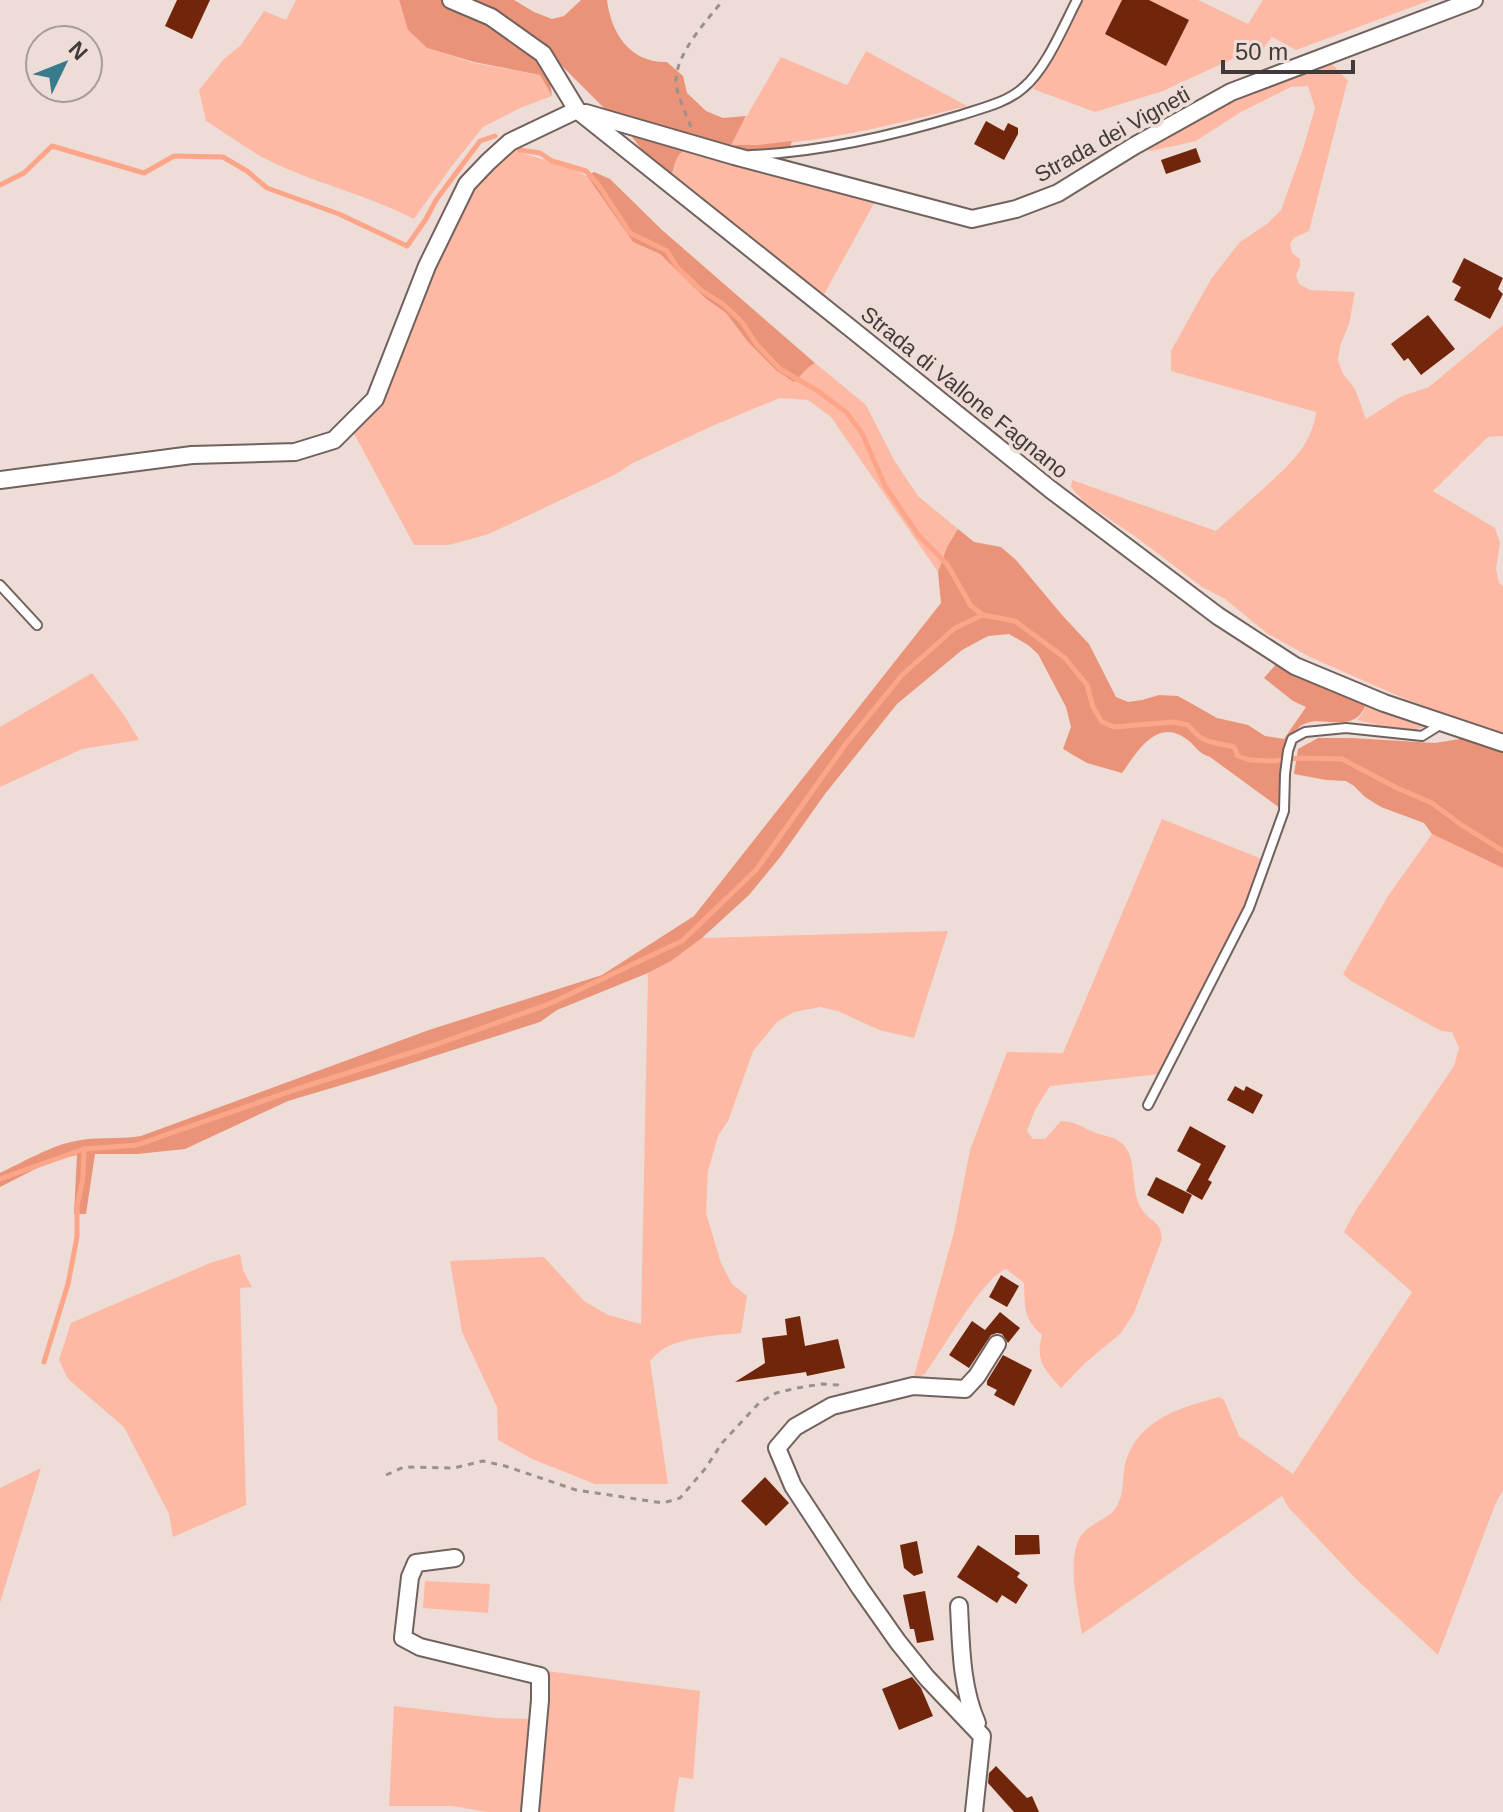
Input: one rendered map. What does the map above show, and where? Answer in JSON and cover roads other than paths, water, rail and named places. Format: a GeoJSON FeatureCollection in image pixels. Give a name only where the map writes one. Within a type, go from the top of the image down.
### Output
{"type":"FeatureCollection","features":[{"type":"Feature","properties":{"kind":"street","name":"Strada di Vallone Fagnano"},"geometry":{"type":"LineString","coordinates":[[451,0],[491,17],[543,54],[577,110],[1050,489],[1218,616],[1295,666],[1384,703],[1503,743]]}},
{"type":"Feature","properties":{"kind":"street","name":"Strada dei Vigneti"},"geometry":{"type":"LineString","coordinates":[[577,110],[734,156],[972,219],[1016,209],[1058,193],[1231,92],[1474,0]]}},
{"type":"Feature","properties":{"kind":"street"},"geometry":{"type":"LineString","coordinates":[[0,480],[192,455],[295,452],[334,440],[375,399],[427,266],[467,184],[510,142],[577,110]]}},
{"type":"Feature","properties":{"kind":"street"},"geometry":{"type":"LineString","coordinates":[[982,1736],[898,1642],[793,1486],[777,1448],[795,1427],[832,1406],[913,1386],[965,1389],[997,1344]]}},
{"type":"Feature","properties":{"kind":"street"},"geometry":{"type":"LineString","coordinates":[[455,1558],[416,1563],[410,1577],[403,1638],[420,1647],[540,1676],[530,1812]]}},
{"type":"Feature","properties":{"kind":"street"},"geometry":{"type":"LineString","coordinates":[[959,1606],[969,1704],[982,1736],[974,1812]]}},
{"type":"Feature","properties":{"kind":"lane"},"geometry":{"type":"LineString","coordinates":[[734,156],[781,154],[889,135],[1010,98],[1025,87],[1043,63],[1077,0]]}},
{"type":"Feature","properties":{"kind":"lane"},"geometry":{"type":"LineString","coordinates":[[0,585],[37,625]]}},
{"type":"Feature","properties":{"kind":"lane"},"geometry":{"type":"LineString","coordinates":[[1148,1105],[1249,908],[1284,811],[1285,774],[1292,739],[1305,732],[1346,728],[1422,736],[1444,723]]}},
{"type":"Feature","properties":{"kind":"waterway"},"geometry":{"type":"LineString","coordinates":[[0,185],[24,173],[52,146],[144,173],[174,156],[223,157],[267,188],[339,214],[407,246],[436,200],[480,141],[495,136]]}},
{"type":"Feature","properties":{"kind":"waterway"},"geometry":{"type":"LineString","coordinates":[[519,150],[540,153],[552,161],[586,171],[630,233],[667,251],[677,267],[701,290],[723,304],[742,322],[757,345],[780,369],[846,412],[862,433],[885,486],[919,536],[947,564],[971,606],[983,615],[1015,621],[1065,658],[1087,685],[1093,707],[1102,722],[1114,727],[1173,722],[1188,725],[1204,739],[1234,747],[1238,756],[1250,760],[1342,759],[1432,803],[1503,851]]}},
{"type":"Feature","properties":{"kind":"waterway"},"geometry":{"type":"LineString","coordinates":[[0,1179],[84,1149],[137,1145],[432,1046],[549,1004],[682,941],[756,870],[845,745],[902,675],[955,628],[983,615]]}},
{"type":"Feature","properties":{"kind":"waterway"},"geometry":{"type":"LineString","coordinates":[[44,1362],[68,1284],[77,1237],[84,1149]]}}]}
